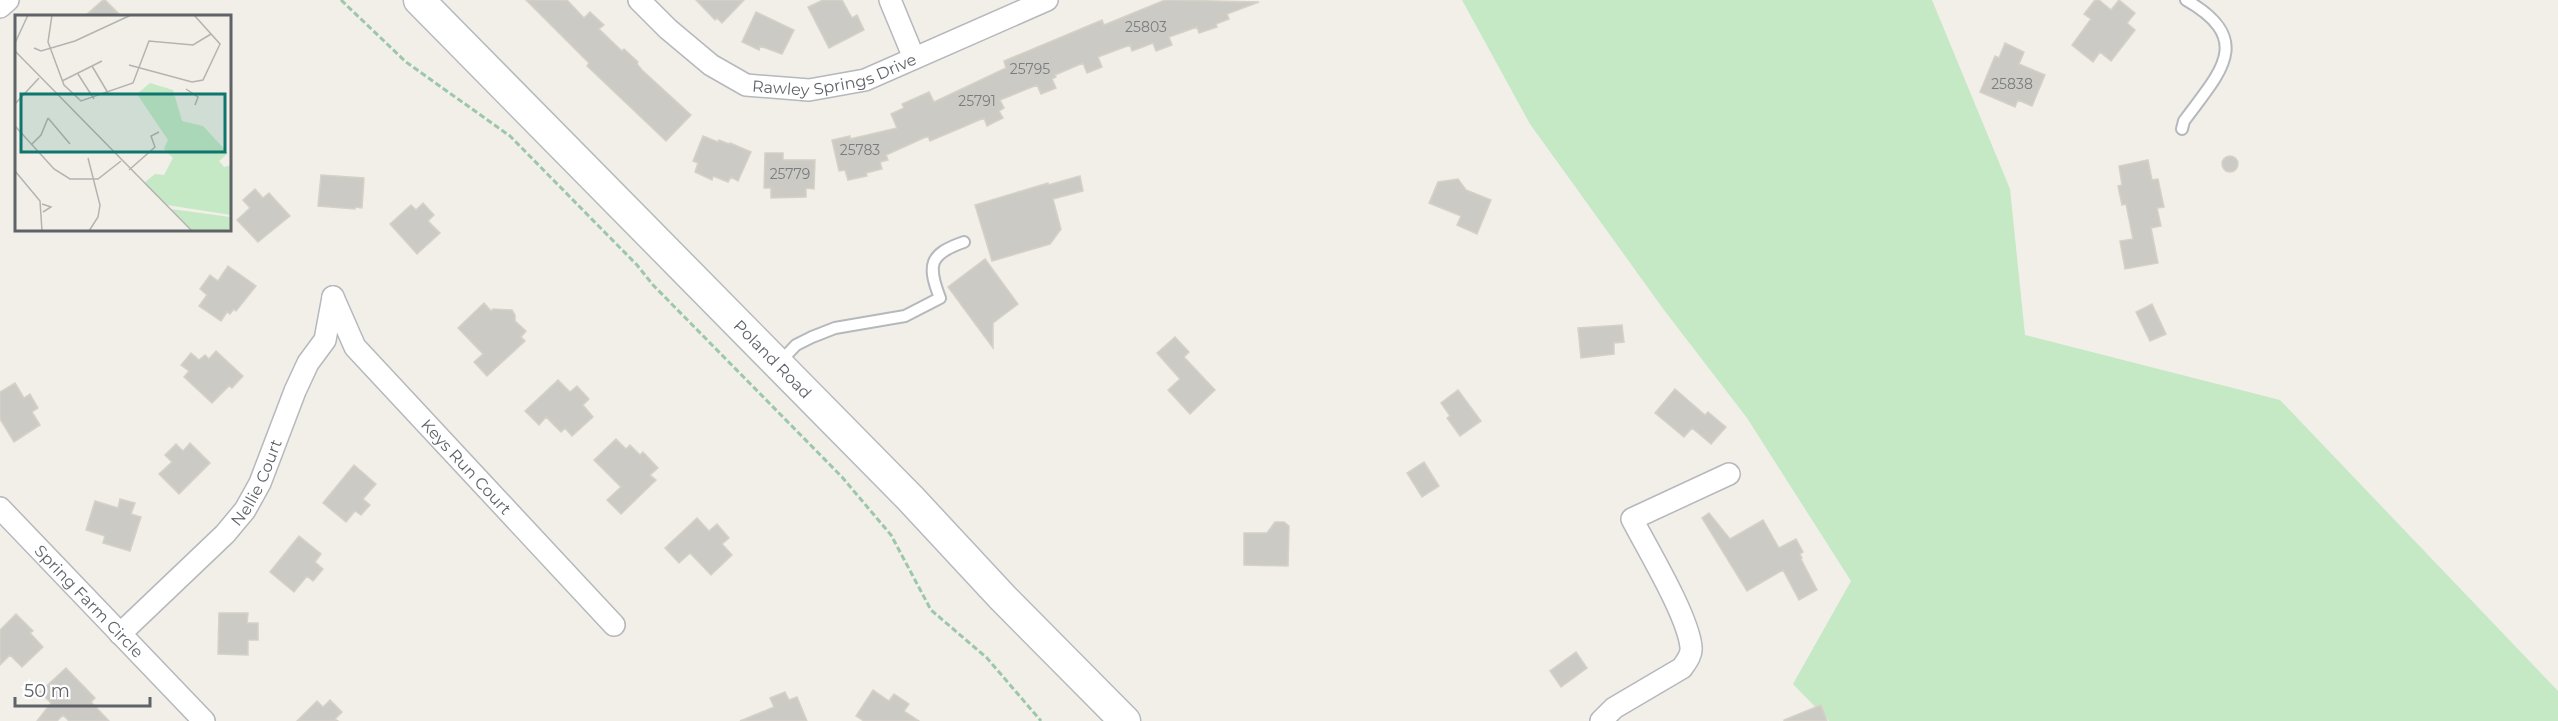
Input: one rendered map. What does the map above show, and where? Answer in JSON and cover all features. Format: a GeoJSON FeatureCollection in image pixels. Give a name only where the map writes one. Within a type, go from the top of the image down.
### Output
{"type":"FeatureCollection","features":[{"type":"Feature","properties":{"kind":"street"},"geometry":{"type":"LineString","coordinates":[[0,7],[8,0]]}},
{"type":"Feature","properties":{"kind":"street","name":"Poland Road"},"geometry":{"type":"LineString","coordinates":[[419,0],[910,498],[1003,598],[1125,721]]}},
{"type":"Feature","properties":{"kind":"street","name":"Rawley Springs Drive"},"geometry":{"type":"LineString","coordinates":[[639,0],[668,29],[711,65],[746,85],[809,90],[865,80],[1047,0]]}},
{"type":"Feature","properties":{"kind":"street"},"geometry":{"type":"LineString","coordinates":[[890,0],[914,58]]}},
{"type":"Feature","properties":{"kind":"street","name":"Keys Run Court"},"geometry":{"type":"LineString","coordinates":[[333,297],[355,347],[614,625]]}},
{"type":"Feature","properties":{"kind":"street","name":"Nellie Court"},"geometry":{"type":"LineString","coordinates":[[120,634],[225,534],[245,510],[260,483],[308,363],[325,340],[333,297]]}},
{"type":"Feature","properties":{"kind":"street"},"geometry":{"type":"LineString","coordinates":[[1601,721],[1614,708],[1682,668],[1689,659],[1691,649],[1687,627],[1632,519],[1729,474]]}},
{"type":"Feature","properties":{"kind":"street","name":"Spring Farm Circle"},"geometry":{"type":"LineString","coordinates":[[0,508],[204,721]]}},
{"type":"Feature","properties":{"kind":"lane"},"geometry":{"type":"LineString","coordinates":[[2182,129],[2184,121],[2215,77],[2226,56],[2225,35],[2217,22],[2202,9],[2186,0]]}},
{"type":"Feature","properties":{"kind":"lane"},"geometry":{"type":"LineString","coordinates":[[778,364],[796,345],[812,337],[835,328],[905,316],[940,298],[931,276],[933,260],[946,248],[964,242]]}},
{"type":"Feature","properties":{"kind":"path"},"geometry":{"type":"LineString","coordinates":[[341,0],[406,62],[510,136],[842,477],[891,535],[931,610],[987,658],[1041,721]]}},
{"type":"Feature","properties":{"kind":"green space"},"geometry":{"type":"Polygon","coordinates":[[[1462,0],[1932,0],[2010,189],[2025,335],[2280,400],[2558,691],[2558,721],[1829,721],[1793,684],[1851,581],[1747,418],[1664,310],[1530,124],[1462,0]]]}},
{"type":"Feature","properties":{"kind":"building"},"geometry":{"type":"Polygon","coordinates":[[[105,0],[120,15],[86,15],[105,0]]]}},
{"type":"Feature","properties":{"kind":"building"},"geometry":{"type":"Polygon","coordinates":[[[526,0],[567,0],[584,18],[590,12],[604,25],[599,29],[622,51],[624,49],[638,62],[642,70],[691,115],[666,141],[587,66],[589,63],[526,0]]]}},
{"type":"Feature","properties":{"kind":"building"},"geometry":{"type":"Polygon","coordinates":[[[696,0],[744,0],[722,23],[717,18],[715,20],[696,0]]]}},
{"type":"Feature","properties":{"kind":"building"},"geometry":{"type":"Polygon","coordinates":[[[823,0],[842,0],[852,18],[857,15],[864,30],[829,48],[808,7],[823,0]]]}},
{"type":"Feature","properties":{"kind":"building"},"geometry":{"type":"Polygon","coordinates":[[[1165,0],[1259,2],[1227,14],[1229,19],[1216,24],[1217,27],[1199,33],[1197,27],[1169,37],[1172,45],[1156,51],[1153,43],[1132,51],[1130,45],[1098,57],[1102,67],[1087,73],[1083,63],[1055,75],[1056,77],[1052,79],[1056,88],[1041,94],[1037,85],[1000,100],[1004,108],[999,111],[1003,118],[987,126],[984,118],[930,141],[928,136],[886,155],[888,160],[880,162],[882,169],[866,173],[867,176],[848,180],[845,170],[839,171],[832,140],[850,136],[850,139],[897,128],[891,114],[904,108],[902,104],[929,92],[934,102],[1006,68],[1004,61],[1102,20],[1104,25],[1165,0]]]}},
{"type":"Feature","properties":{"kind":"building"},"geometry":{"type":"Polygon","coordinates":[[[2095,0],[2099,0],[2111,10],[2119,0],[2135,13],[2127,23],[2135,30],[2111,61],[2100,52],[2093,62],[2072,45],[2091,19],[2084,14],[2095,0]]]}},
{"type":"Feature","properties":{"kind":"building"},"geometry":{"type":"Polygon","coordinates":[[[756,12],[794,30],[782,54],[760,46],[759,50],[742,42],[756,12]]]}},
{"type":"Feature","properties":{"kind":"building"},"geometry":{"type":"Polygon","coordinates":[[[2005,43],[2024,52],[2019,64],[2045,75],[2032,106],[2018,100],[2015,107],[1980,92],[1995,56],[1999,58],[2005,43]]]}},
{"type":"Feature","properties":{"kind":"building"},"geometry":{"type":"Polygon","coordinates":[[[703,136],[718,142],[719,140],[730,143],[751,152],[738,181],[731,177],[728,182],[713,176],[712,180],[695,172],[698,163],[693,161],[703,136]]]}},
{"type":"Feature","properties":{"kind":"building"},"geometry":{"type":"Polygon","coordinates":[[[765,153],[783,153],[783,160],[815,160],[814,189],[806,188],[806,197],[771,198],[771,188],[764,188],[765,153]]]}},
{"type":"Feature","properties":{"kind":"building"},"geometry":{"type":"Polygon","coordinates":[[[2230,156],[2236,158],[2238,164],[2236,170],[2230,172],[2224,170],[2222,164],[2224,158],[2230,156]]]}},
{"type":"Feature","properties":{"kind":"building"},"geometry":{"type":"Polygon","coordinates":[[[2148,160],[2152,180],[2158,179],[2164,207],[2157,208],[2161,226],[2151,228],[2158,263],[2125,269],[2120,241],[2133,239],[2126,204],[2122,205],[2118,186],[2122,185],[2119,166],[2148,160]]]}},
{"type":"Feature","properties":{"kind":"building"},"geometry":{"type":"Polygon","coordinates":[[[321,175],[364,178],[362,208],[318,206],[321,175]]]}},
{"type":"Feature","properties":{"kind":"building"},"geometry":{"type":"Polygon","coordinates":[[[1080,176],[1083,191],[1053,199],[1061,229],[1050,244],[992,261],[975,205],[1080,176]]]}},
{"type":"Feature","properties":{"kind":"building"},"geometry":{"type":"Polygon","coordinates":[[[1458,179],[1466,190],[1491,200],[1477,234],[1457,225],[1461,216],[1429,203],[1438,182],[1458,179]]]}},
{"type":"Feature","properties":{"kind":"building"},"geometry":{"type":"Polygon","coordinates":[[[255,189],[263,198],[269,193],[290,216],[258,242],[237,220],[250,208],[243,200],[255,189]]]}},
{"type":"Feature","properties":{"kind":"building"},"geometry":{"type":"Polygon","coordinates":[[[423,203],[434,215],[428,221],[440,233],[417,254],[390,224],[411,205],[416,210],[423,203]]]}},
{"type":"Feature","properties":{"kind":"building"},"geometry":{"type":"Polygon","coordinates":[[[985,259],[1018,304],[993,323],[993,348],[948,287],[985,259]]]}},
{"type":"Feature","properties":{"kind":"building"},"geometry":{"type":"Polygon","coordinates":[[[228,266],[256,286],[236,311],[234,309],[230,314],[227,312],[221,321],[199,306],[207,295],[200,289],[210,275],[218,281],[228,266]]]}},
{"type":"Feature","properties":{"kind":"building"},"geometry":{"type":"Polygon","coordinates":[[[484,303],[491,311],[493,309],[512,310],[515,321],[526,331],[521,337],[525,341],[487,376],[474,362],[483,354],[458,328],[484,303]]]}},
{"type":"Feature","properties":{"kind":"building"},"geometry":{"type":"Polygon","coordinates":[[[2152,304],[2166,334],[2150,341],[2136,312],[2152,304]]]}},
{"type":"Feature","properties":{"kind":"building"},"geometry":{"type":"Polygon","coordinates":[[[1622,325],[1624,342],[1614,343],[1614,354],[1581,358],[1578,328],[1622,325]]]}},
{"type":"Feature","properties":{"kind":"building"},"geometry":{"type":"Polygon","coordinates":[[[1175,337],[1189,352],[1184,357],[1215,390],[1190,414],[1168,390],[1180,379],[1157,353],[1175,337]]]}},
{"type":"Feature","properties":{"kind":"building"},"geometry":{"type":"Polygon","coordinates":[[[216,351],[243,376],[232,388],[229,386],[212,403],[184,377],[189,371],[181,365],[191,353],[199,360],[205,355],[209,359],[216,351]]]}},
{"type":"Feature","properties":{"kind":"building"},"geometry":{"type":"Polygon","coordinates":[[[558,380],[570,392],[577,386],[589,399],[583,405],[593,417],[572,436],[565,428],[561,432],[546,417],[539,425],[525,411],[558,380]]]}},
{"type":"Feature","properties":{"kind":"building"},"geometry":{"type":"Polygon","coordinates":[[[15,383],[24,398],[30,394],[38,408],[32,412],[40,425],[14,442],[0,419],[0,392],[15,383]]]}},
{"type":"Feature","properties":{"kind":"building"},"geometry":{"type":"Polygon","coordinates":[[[1675,389],[1705,415],[1708,412],[1726,427],[1711,444],[1692,428],[1684,437],[1655,413],[1675,389]]]}},
{"type":"Feature","properties":{"kind":"building"},"geometry":{"type":"Polygon","coordinates":[[[1458,390],[1481,421],[1460,436],[1447,418],[1450,416],[1441,403],[1458,390]]]}},
{"type":"Feature","properties":{"kind":"building"},"geometry":{"type":"Polygon","coordinates":[[[616,439],[626,449],[630,445],[640,455],[643,452],[658,468],[650,475],[656,480],[621,514],[607,500],[621,487],[594,460],[616,439]]]}},
{"type":"Feature","properties":{"kind":"building"},"geometry":{"type":"Polygon","coordinates":[[[190,443],[210,463],[179,494],[159,474],[172,462],[165,455],[176,444],[183,451],[190,443]]]}},
{"type":"Feature","properties":{"kind":"building"},"geometry":{"type":"Polygon","coordinates":[[[1424,462],[1439,486],[1422,497],[1407,473],[1424,462]]]}},
{"type":"Feature","properties":{"kind":"building"},"geometry":{"type":"Polygon","coordinates":[[[354,465],[376,484],[363,499],[370,505],[361,515],[355,511],[346,522],[323,503],[354,465]]]}},
{"type":"Feature","properties":{"kind":"building"},"geometry":{"type":"Polygon","coordinates":[[[120,499],[135,503],[131,514],[141,517],[130,551],[103,543],[105,536],[86,530],[95,501],[118,508],[120,499]]]}},
{"type":"Feature","properties":{"kind":"building"},"geometry":{"type":"Polygon","coordinates":[[[1709,513],[1730,539],[1763,520],[1779,548],[1796,539],[1803,552],[1800,554],[1801,559],[1817,590],[1799,600],[1783,570],[1747,591],[1702,518],[1709,513]]]}},
{"type":"Feature","properties":{"kind":"building"},"geometry":{"type":"Polygon","coordinates":[[[697,518],[709,531],[717,524],[729,538],[722,544],[732,555],[711,575],[690,553],[679,563],[665,548],[697,518]]]}},
{"type":"Feature","properties":{"kind":"building"},"geometry":{"type":"Polygon","coordinates":[[[1275,522],[1284,522],[1289,526],[1288,566],[1244,565],[1244,533],[1267,533],[1275,522]]]}},
{"type":"Feature","properties":{"kind":"building"},"geometry":{"type":"Polygon","coordinates":[[[299,536],[321,554],[315,562],[323,569],[313,581],[307,576],[294,592],[270,572],[299,536]]]}},
{"type":"Feature","properties":{"kind":"building"},"geometry":{"type":"Polygon","coordinates":[[[219,613],[248,613],[247,623],[258,623],[258,640],[248,640],[248,655],[218,654],[219,613]]]}},
{"type":"Feature","properties":{"kind":"building"},"geometry":{"type":"Polygon","coordinates":[[[16,614],[33,631],[30,633],[43,647],[22,667],[10,655],[0,665],[0,630],[16,614]]]}},
{"type":"Feature","properties":{"kind":"building"},"geometry":{"type":"Polygon","coordinates":[[[1576,652],[1587,668],[1561,687],[1550,671],[1576,652]]]}},
{"type":"Feature","properties":{"kind":"building"},"geometry":{"type":"Polygon","coordinates":[[[66,668],[95,698],[91,702],[109,721],[69,721],[63,715],[57,721],[37,721],[51,703],[40,692],[66,668]]]}},
{"type":"Feature","properties":{"kind":"building"},"geometry":{"type":"Polygon","coordinates":[[[873,690],[889,701],[894,694],[909,704],[904,711],[919,721],[864,721],[856,716],[873,690]]]}},
{"type":"Feature","properties":{"kind":"building"},"geometry":{"type":"Polygon","coordinates":[[[785,692],[789,700],[797,697],[807,721],[740,721],[774,707],[770,698],[785,692]]]}},
{"type":"Feature","properties":{"kind":"building"},"geometry":{"type":"Polygon","coordinates":[[[330,700],[342,712],[335,719],[338,721],[297,721],[317,701],[323,707],[330,700]]]}},
{"type":"Feature","properties":{"kind":"building"},"geometry":{"type":"Polygon","coordinates":[[[1821,705],[1827,721],[1784,721],[1784,720],[1821,705]]]}}]}
